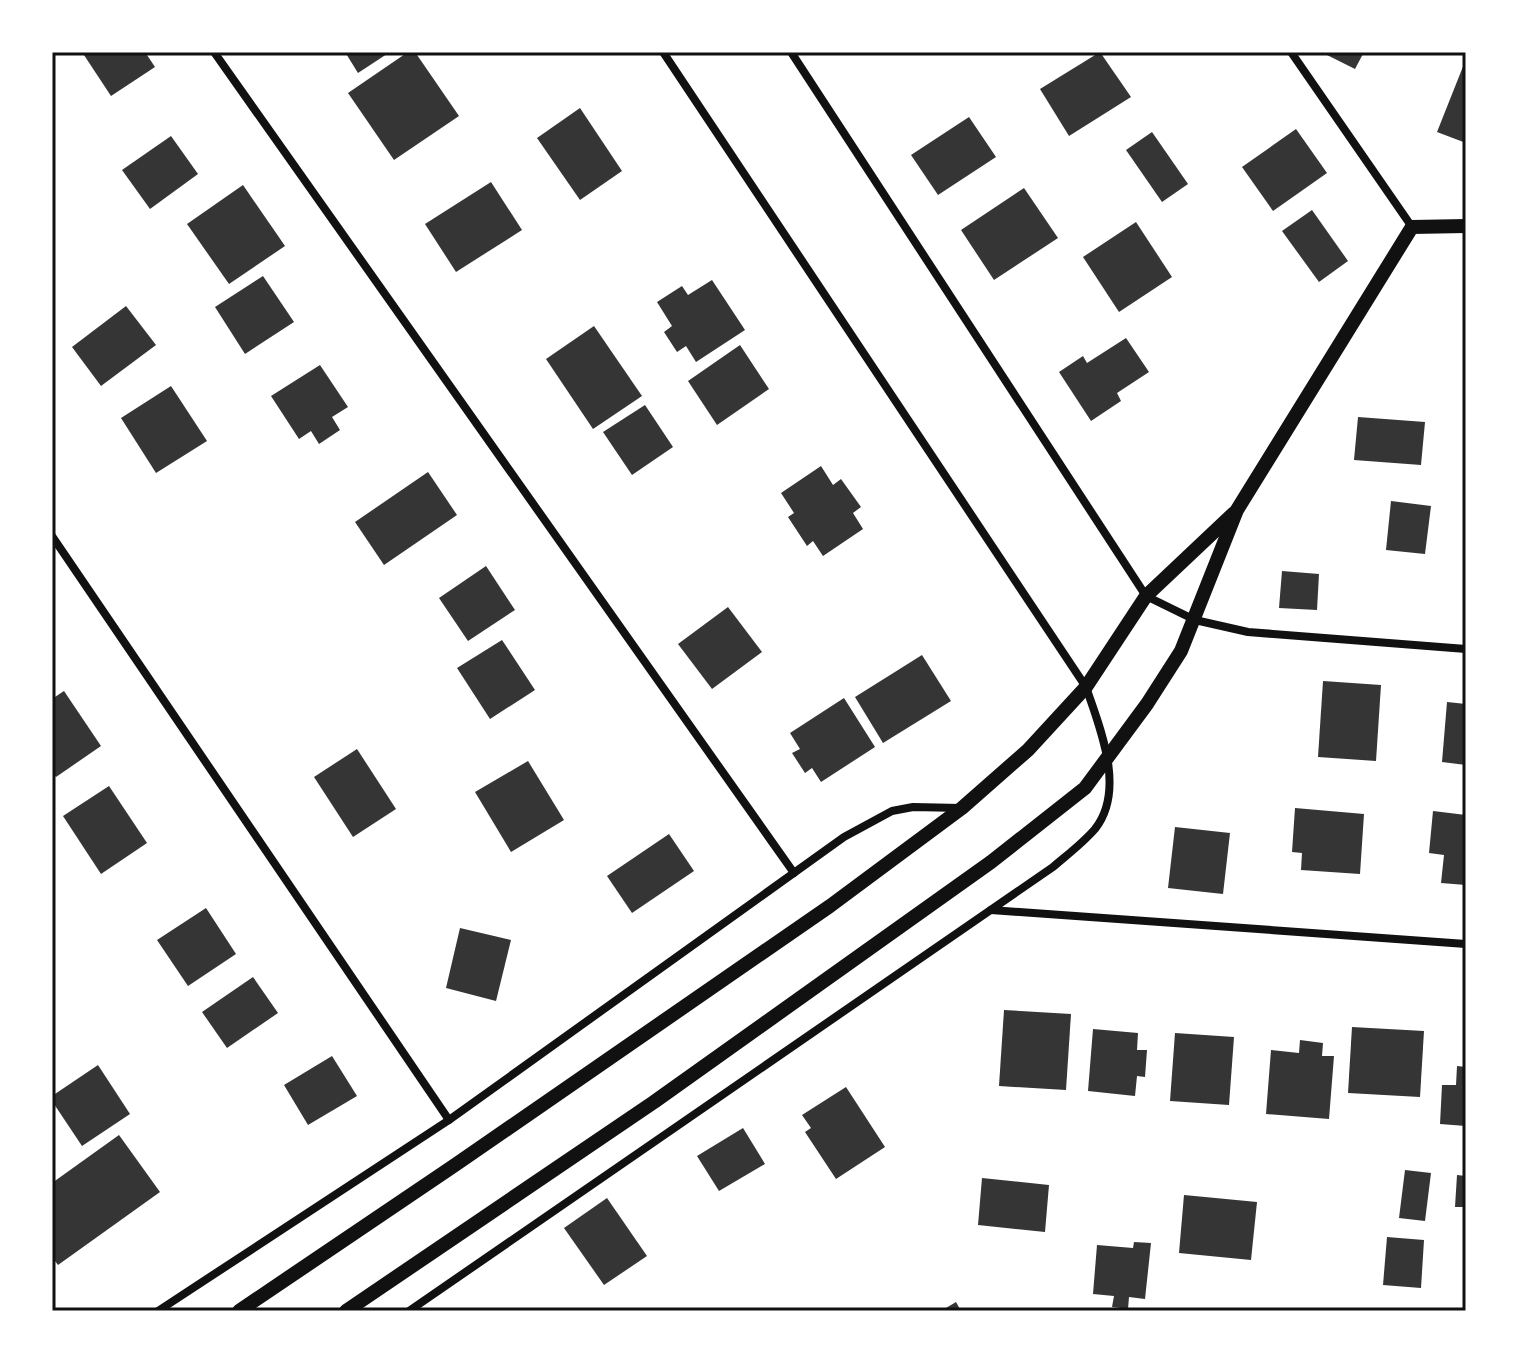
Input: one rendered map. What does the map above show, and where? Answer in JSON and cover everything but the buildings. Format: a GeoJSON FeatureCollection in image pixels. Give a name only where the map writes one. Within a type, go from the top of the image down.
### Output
{"type":"FeatureCollection","features":[{"type":"Feature","properties":{"kind":"street"},"geometry":{"type":"LineString","coordinates":[[214,52],[794,873]]}},
{"type":"Feature","properties":{"kind":"street"},"geometry":{"type":"LineString","coordinates":[[409,1311],[1053,867],[1096,828],[1107,802],[1109,756],[1086,687],[663,52]]}},
{"type":"Feature","properties":{"kind":"street"},"geometry":{"type":"LineString","coordinates":[[791,52],[1146,596],[1195,620],[1248,632],[1466,649]]}},
{"type":"Feature","properties":{"kind":"street"},"geometry":{"type":"LineString","coordinates":[[1291,52],[1412,227]]}},
{"type":"Feature","properties":{"kind":"street"},"geometry":{"type":"LineString","coordinates":[[1412,227],[1466,226]]}},
{"type":"Feature","properties":{"kind":"street"},"geometry":{"type":"LineString","coordinates":[[346,1311],[654,1102],[991,862],[1085,788],[1147,704],[1181,651],[1237,510],[1412,227]]}},
{"type":"Feature","properties":{"kind":"street"},"geometry":{"type":"LineString","coordinates":[[239,1311],[830,906],[962,808],[1028,750],[1086,687],[1146,596],[1237,510]]}},
{"type":"Feature","properties":{"kind":"street"},"geometry":{"type":"LineString","coordinates":[[52,536],[449,1120]]}},
{"type":"Feature","properties":{"kind":"street"},"geometry":{"type":"LineString","coordinates":[[158,1311],[449,1120],[844,837],[892,811],[913,807],[962,808]]}},
{"type":"Feature","properties":{"kind":"street"},"geometry":{"type":"LineString","coordinates":[[990,910],[1466,944]]}}]}
